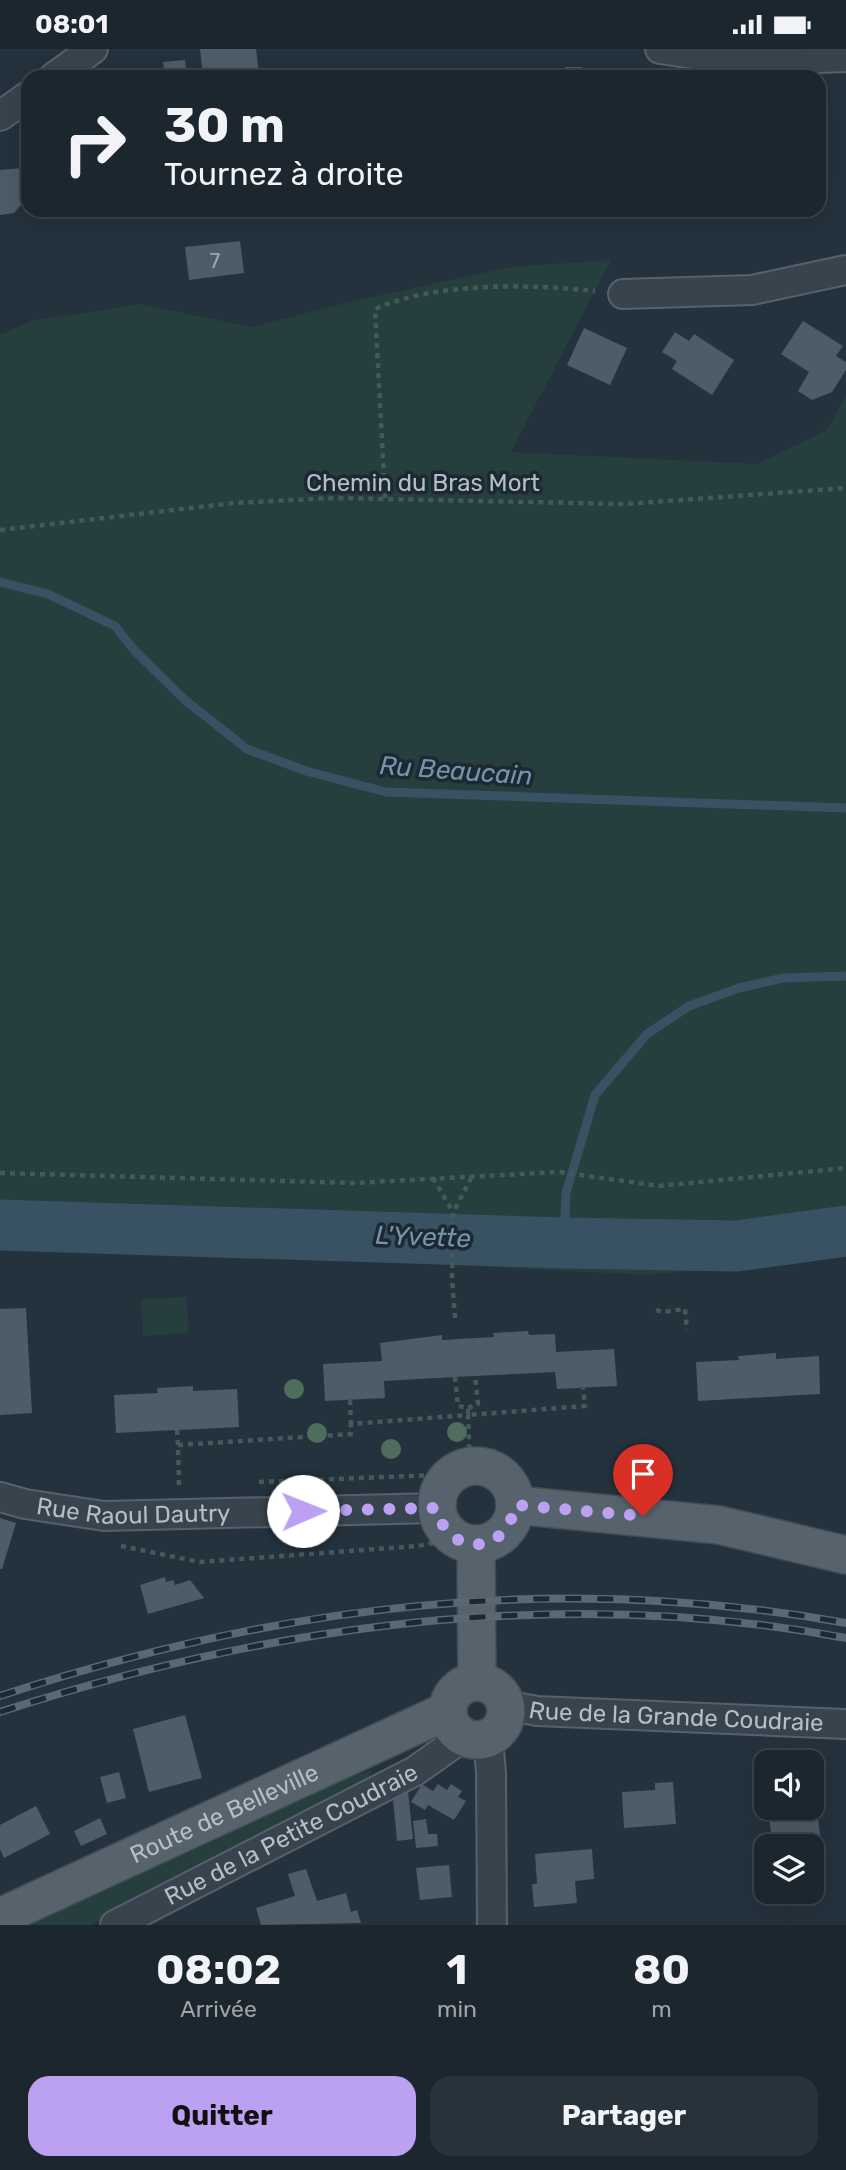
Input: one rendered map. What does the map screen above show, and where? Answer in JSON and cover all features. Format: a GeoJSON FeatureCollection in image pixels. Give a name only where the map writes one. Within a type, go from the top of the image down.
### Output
{"type":"FeatureCollection","features":[{"type":"Feature","properties":{"kind":"main road"},"geometry":{"type":"LineString","coordinates":[[455,1530],[499,1537],[508,1528],[515,1505],[508,1481],[498,1472],[470,1462],[451,1474],[442,1484],[455,1530],[477,1682]]}},
{"type":"Feature","properties":{"kind":"main road"},"geometry":{"type":"LineString","coordinates":[[515,1505],[719,1525],[846,1555]]}},
{"type":"Feature","properties":{"kind":"main road"},"geometry":{"type":"LineString","coordinates":[[477,1682],[495,1689],[505,1705],[500,1728],[466,1729],[453,1694],[460,1688],[477,1682]]}},
{"type":"Feature","properties":{"kind":"main road","name":"Route de Belleville"},"geometry":{"type":"LineString","coordinates":[[0,1917],[466,1729]]}},
{"type":"Feature","properties":{"kind":"street"},"geometry":{"type":"LineString","coordinates":[[64,70],[93,49]]}},
{"type":"Feature","properties":{"kind":"street"},"geometry":{"type":"LineString","coordinates":[[660,49],[741,61],[846,57]]}},
{"type":"Feature","properties":{"kind":"street"},"geometry":{"type":"LineString","coordinates":[[0,116],[21,101]]}},
{"type":"Feature","properties":{"kind":"street"},"geometry":{"type":"LineString","coordinates":[[622,293],[752,290],[846,270]]}},
{"type":"Feature","properties":{"kind":"street","name":"Rue Raoul Dautry"},"geometry":{"type":"LineString","coordinates":[[0,1497],[25,1504],[104,1516],[455,1530]]}},
{"type":"Feature","properties":{"kind":"street","name":"Rue de la Grande Coudraie"},"geometry":{"type":"LineString","coordinates":[[505,1705],[537,1711],[846,1724]]}},
{"type":"Feature","properties":{"kind":"street"},"geometry":{"type":"LineString","coordinates":[[466,1729],[491,1773],[492,1925]]}},
{"type":"Feature","properties":{"kind":"street","name":"Rue de la Petite Coudraie"},"geometry":{"type":"LineString","coordinates":[[115,1925],[415,1771],[466,1729]]}},
{"type":"Feature","properties":{"kind":"path"},"geometry":{"type":"LineString","coordinates":[[385,498],[375,309],[391,302],[511,286],[622,293]]}},
{"type":"Feature","properties":{"kind":"path","name":"Chemin du Bras Mort"},"geometry":{"type":"LineString","coordinates":[[0,530],[234,503],[385,498],[625,504],[846,488]]}},
{"type":"Feature","properties":{"kind":"path"},"geometry":{"type":"LineString","coordinates":[[0,1173],[354,1183],[559,1172],[633,1184],[685,1186],[846,1168]]}},
{"type":"Feature","properties":{"kind":"path"},"geometry":{"type":"LineString","coordinates":[[455,1318],[452,1278],[453,1213],[472,1175]]}},
{"type":"Feature","properties":{"kind":"path"},"geometry":{"type":"LineString","coordinates":[[432,1178],[453,1213]]}},
{"type":"Feature","properties":{"kind":"path"},"geometry":{"type":"LineString","coordinates":[[656,1310],[663,1312],[685,1309],[687,1330]]}},
{"type":"Feature","properties":{"kind":"path"},"geometry":{"type":"LineString","coordinates":[[455,1377],[458,1406],[468,1408],[478,1404],[475,1376]]}},
{"type":"Feature","properties":{"kind":"path"},"geometry":{"type":"LineString","coordinates":[[351,1424],[584,1406],[583,1388]]}},
{"type":"Feature","properties":{"kind":"path"},"geometry":{"type":"LineString","coordinates":[[178,1445],[351,1434],[350,1400]]}},
{"type":"Feature","properties":{"kind":"path"},"geometry":{"type":"LineString","coordinates":[[247,1482],[436,1475],[470,1462],[468,1408]]}},
{"type":"Feature","properties":{"kind":"path"},"geometry":{"type":"LineString","coordinates":[[169,1486],[181,1485],[177,1430]]}},
{"type":"Feature","properties":{"kind":"path"},"geometry":{"type":"LineString","coordinates":[[117,1545],[200,1562],[418,1546],[455,1530]]}},
{"type":"Feature","properties":{"kind":"green space"},"geometry":{"type":"Polygon","coordinates":[[[611,260],[511,452],[757,464],[827,430],[846,395],[846,1256],[647,1275],[0,1242],[0,335],[31,321],[140,304],[252,327],[353,301],[511,267],[611,260]]]}},
{"type":"Feature","properties":{"kind":"green space"},"geometry":{"type":"Polygon","coordinates":[[[187,1297],[189,1333],[143,1336],[141,1299],[187,1297]]]}},
{"type":"Feature","properties":{"kind":"green space"},"geometry":{"type":"Polygon","coordinates":[[[373,1770],[358,1790],[91,1925],[11,1925],[274,1802],[373,1770]]]}},
{"type":"Feature","properties":{"kind":"water"},"geometry":{"type":"Polygon","coordinates":[[[846,1215],[846,1240],[693,1256],[670,1263],[689,1219],[702,1229],[746,1227],[846,1215]]]}},
{"type":"Feature","properties":{"kind":"building"},"geometry":{"type":"Polygon","coordinates":[[[200,49],[256,49],[259,70],[202,70],[200,49]]]}},
{"type":"Feature","properties":{"kind":"building"},"geometry":{"type":"Polygon","coordinates":[[[185,60],[186,70],[164,70],[163,62],[185,60]]]}},
{"type":"Feature","properties":{"kind":"building"},"geometry":{"type":"Polygon","coordinates":[[[683,65],[711,69],[711,70],[683,70],[683,65]]]}},
{"type":"Feature","properties":{"kind":"building"},"geometry":{"type":"Polygon","coordinates":[[[565,67],[582,67],[582,70],[565,70],[565,67]]]}},
{"type":"Feature","properties":{"kind":"building"},"geometry":{"type":"Polygon","coordinates":[[[21,168],[21,205],[14,213],[0,215],[0,170],[21,168]]]}},
{"type":"Feature","properties":{"kind":"building"},"geometry":{"type":"Polygon","coordinates":[[[240,241],[244,273],[189,280],[185,247],[240,241]]]}},
{"type":"Feature","properties":{"kind":"building"},"geometry":{"type":"Polygon","coordinates":[[[803,321],[843,346],[836,356],[846,362],[846,370],[832,392],[812,400],[798,391],[809,372],[781,354],[803,321]]]}},
{"type":"Feature","properties":{"kind":"building"},"geometry":{"type":"Polygon","coordinates":[[[584,328],[627,348],[610,385],[567,365],[584,328]]]}},
{"type":"Feature","properties":{"kind":"building"},"geometry":{"type":"Polygon","coordinates":[[[675,332],[689,341],[694,334],[734,360],[712,395],[672,369],[677,361],[662,352],[675,332]]]}},
{"type":"Feature","properties":{"kind":"building"},"geometry":{"type":"Polygon","coordinates":[[[26,1308],[32,1413],[0,1415],[0,1309],[26,1308]]]}},
{"type":"Feature","properties":{"kind":"building"},"geometry":{"type":"Polygon","coordinates":[[[528,1331],[529,1335],[555,1334],[556,1352],[614,1349],[617,1386],[557,1389],[555,1372],[455,1377],[384,1381],[385,1398],[325,1401],[323,1364],[382,1361],[380,1343],[442,1335],[442,1340],[494,1337],[493,1333],[528,1331]]]}},
{"type":"Feature","properties":{"kind":"building"},"geometry":{"type":"Polygon","coordinates":[[[776,1353],[776,1359],[819,1356],[820,1394],[698,1401],[696,1362],[739,1360],[738,1356],[776,1353]]]}},
{"type":"Feature","properties":{"kind":"building"},"geometry":{"type":"Polygon","coordinates":[[[193,1386],[193,1391],[237,1389],[239,1427],[116,1433],[114,1395],[158,1393],[157,1388],[193,1386]]]}},
{"type":"Feature","properties":{"kind":"building"},"geometry":{"type":"Polygon","coordinates":[[[0,1518],[16,1523],[2,1569],[0,1569],[0,1518]]]}},
{"type":"Feature","properties":{"kind":"building"},"geometry":{"type":"Polygon","coordinates":[[[165,1577],[166,1582],[173,1580],[175,1585],[190,1580],[204,1598],[148,1614],[140,1585],[165,1577]]]}},
{"type":"Feature","properties":{"kind":"building"},"geometry":{"type":"Polygon","coordinates":[[[185,1715],[202,1778],[149,1792],[133,1729],[185,1715]]]}},
{"type":"Feature","properties":{"kind":"building"},"geometry":{"type":"Polygon","coordinates":[[[119,1772],[126,1798],[107,1803],[100,1777],[119,1772]]]}},
{"type":"Feature","properties":{"kind":"building"},"geometry":{"type":"Polygon","coordinates":[[[673,1782],[676,1824],[624,1828],[622,1792],[655,1790],[655,1783],[673,1782]]]}},
{"type":"Feature","properties":{"kind":"building"},"geometry":{"type":"Polygon","coordinates":[[[422,1784],[433,1791],[438,1784],[447,1790],[451,1784],[462,1791],[458,1797],[466,1801],[454,1820],[428,1805],[425,1810],[411,1802],[422,1784]]]}},
{"type":"Feature","properties":{"kind":"building"},"geometry":{"type":"Polygon","coordinates":[[[408,1791],[413,1839],[397,1841],[393,1799],[408,1791]]]}},
{"type":"Feature","properties":{"kind":"building"},"geometry":{"type":"Polygon","coordinates":[[[36,1806],[50,1834],[4,1858],[0,1849],[0,1825],[36,1806]]]}},
{"type":"Feature","properties":{"kind":"building"},"geometry":{"type":"Polygon","coordinates":[[[100,1818],[107,1834],[81,1846],[74,1831],[100,1818]]]}},
{"type":"Feature","properties":{"kind":"building"},"geometry":{"type":"Polygon","coordinates":[[[426,1819],[428,1834],[437,1834],[438,1846],[416,1848],[413,1821],[426,1819]]]}},
{"type":"Feature","properties":{"kind":"building"},"geometry":{"type":"Polygon","coordinates":[[[769,1820],[818,1820],[820,1834],[771,1834],[769,1820]]]}},
{"type":"Feature","properties":{"kind":"building"},"geometry":{"type":"Polygon","coordinates":[[[592,1849],[594,1879],[575,1881],[577,1903],[534,1907],[532,1884],[537,1884],[535,1854],[592,1849]]]}},
{"type":"Feature","properties":{"kind":"building"},"geometry":{"type":"Polygon","coordinates":[[[449,1865],[452,1897],[420,1900],[416,1868],[449,1865]]]}},
{"type":"Feature","properties":{"kind":"building"},"geometry":{"type":"Polygon","coordinates":[[[306,1869],[317,1901],[346,1893],[351,1912],[357,1910],[361,1923],[261,1925],[256,1908],[295,1896],[288,1874],[306,1869]]]}},
{"type":"Feature","properties":{"kind":"waterway","name":"Ru Beaucain"},"geometry":{"type":"LineString","coordinates":[[0,582],[48,594],[115,626],[134,650],[185,700],[247,749],[306,771],[386,792],[846,808]]}},
{"type":"Feature","properties":{"kind":"waterway"},"geometry":{"type":"LineString","coordinates":[[564,1243],[566,1193],[595,1095],[647,1034],[689,1006],[739,988],[783,978],[846,976]]}},
{"type":"Feature","properties":{"kind":"waterway","name":"L'Yvette"},"geometry":{"type":"LineString","coordinates":[[0,1225],[736,1246],[846,1231]]}},
{"type":"Feature","properties":{"kind":"railway"},"geometry":{"type":"LineString","coordinates":[[0,1696],[104,1665],[209,1639],[313,1619],[419,1606],[524,1599],[631,1600],[738,1607],[846,1623]]}},
{"type":"Feature","properties":{"kind":"railway"},"geometry":{"type":"LineString","coordinates":[[0,1712],[103,1681],[208,1656],[313,1636],[419,1622],[525,1615],[632,1615],[739,1622],[846,1638]]}},
{"type":"Feature","properties":{"kind":"route"},"geometry":{"type":"LineString","coordinates":[[303,1511],[436,1508],[439,1520],[453,1538],[476,1545],[488,1543],[508,1528],[515,1505],[564,1507],[643,1516]]}}]}
